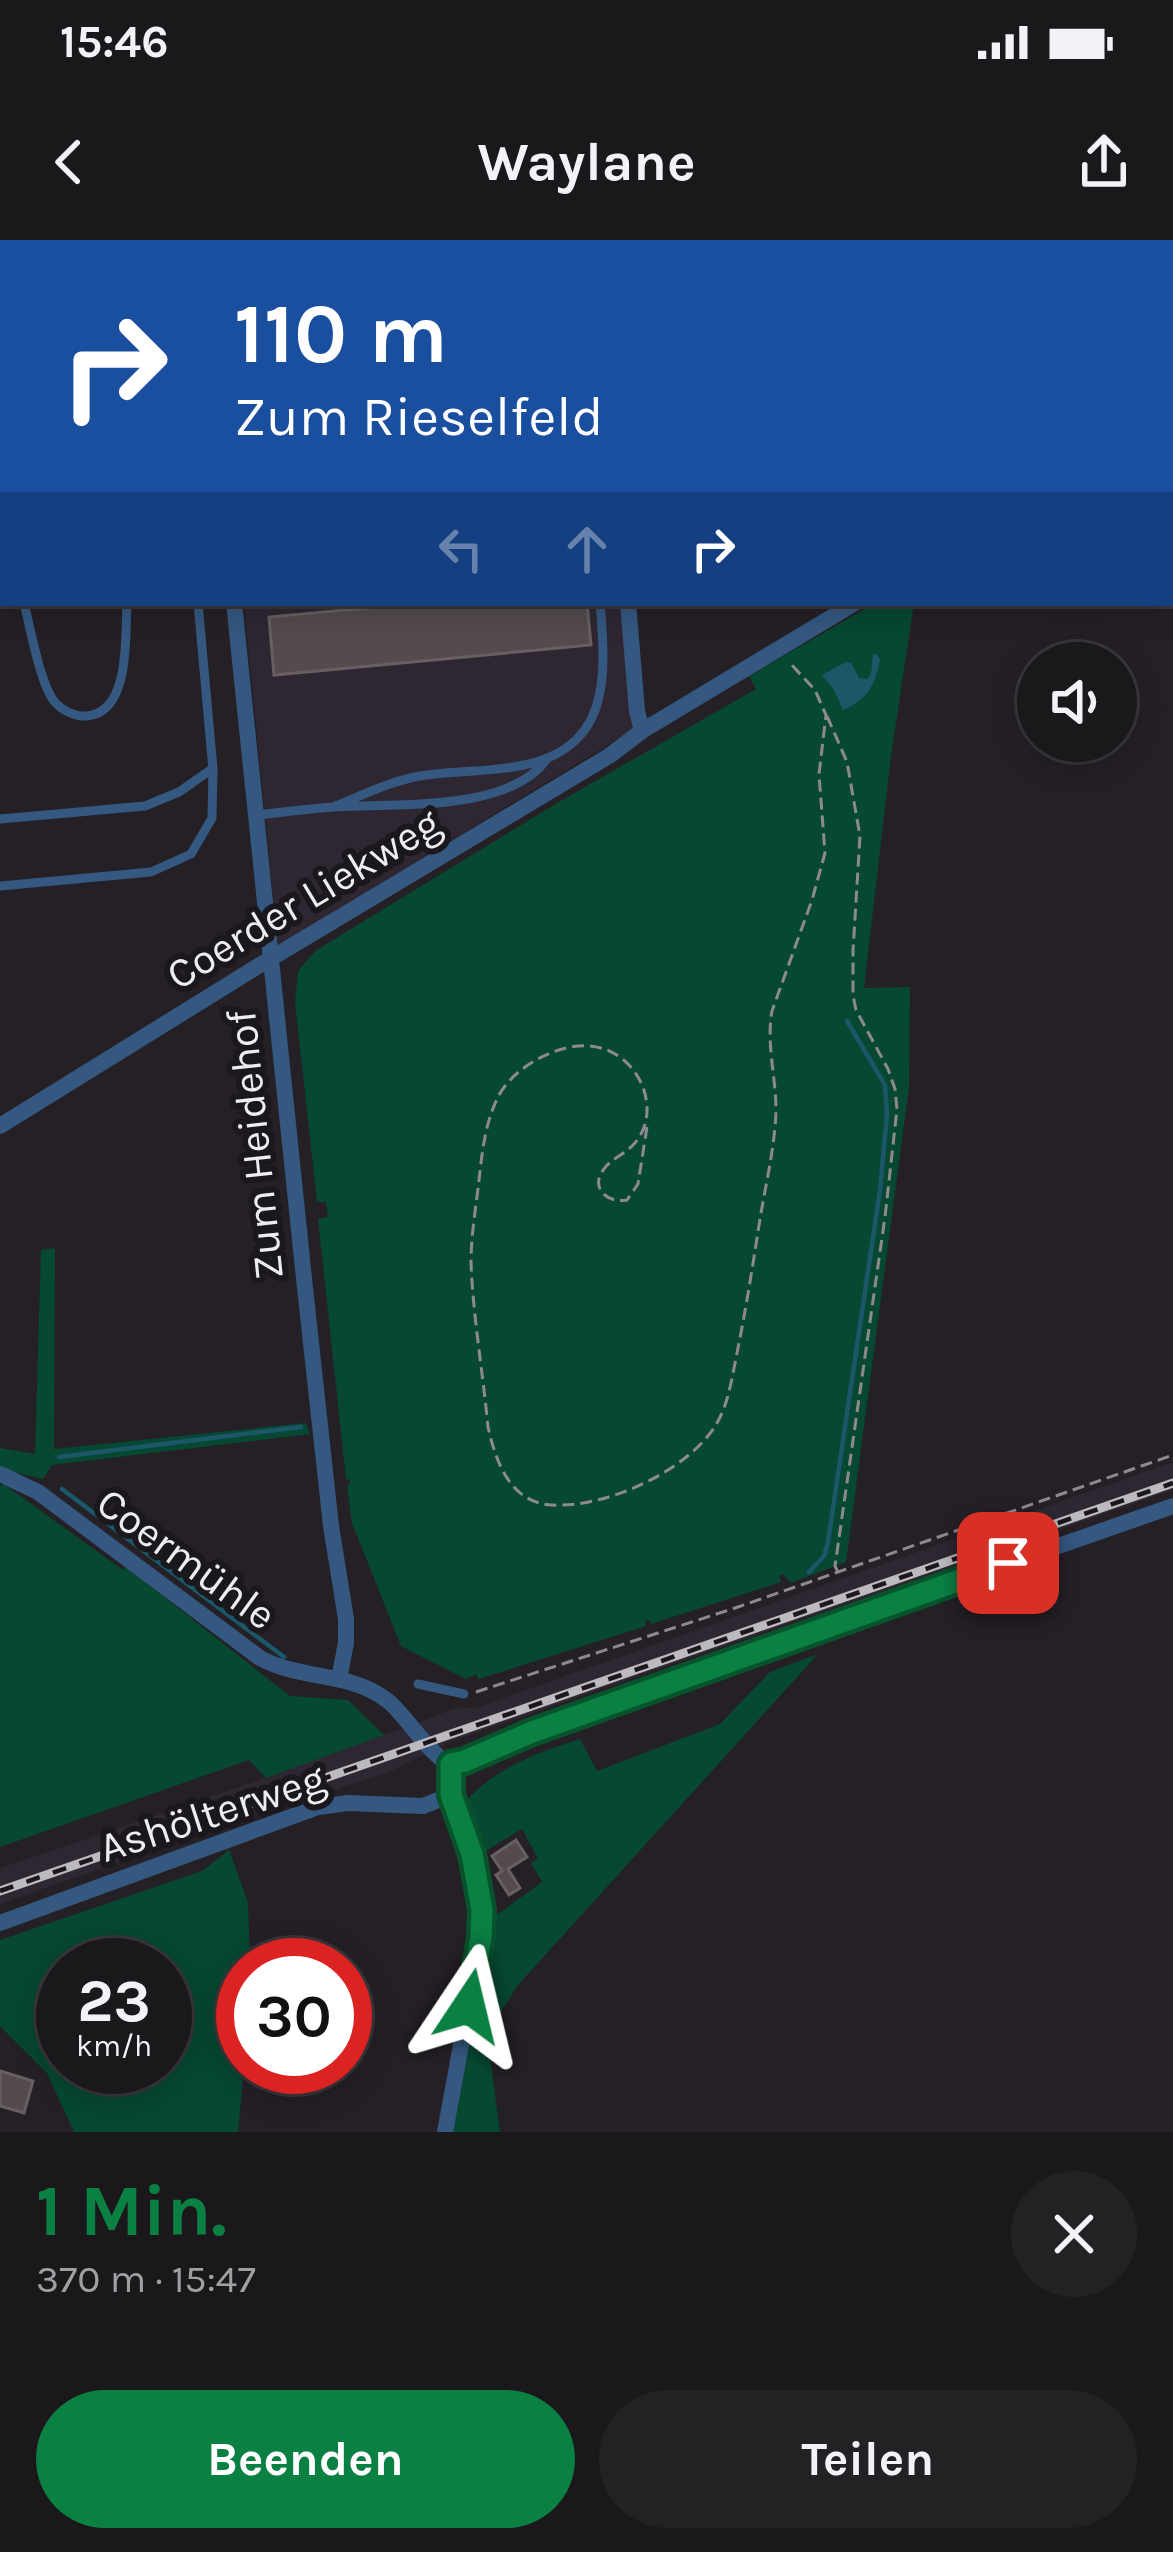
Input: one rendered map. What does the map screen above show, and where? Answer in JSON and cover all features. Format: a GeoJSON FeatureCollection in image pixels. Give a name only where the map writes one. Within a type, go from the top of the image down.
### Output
{"type":"FeatureCollection","features":[{"type":"Feature","properties":{"kind":"street","name":"Zum Heidehof"},"geometry":{"type":"LineString","coordinates":[[234,606],[326,1479],[346,1618],[339,1679]]}},
{"type":"Feature","properties":{"kind":"street"},"geometry":{"type":"LineString","coordinates":[[628,606],[642,731]]}},
{"type":"Feature","properties":{"kind":"street","name":"Coerder Liekweg"},"geometry":{"type":"LineString","coordinates":[[0,1126],[850,606]]}},
{"type":"Feature","properties":{"kind":"street","name":"Coermühle"},"geometry":{"type":"LineString","coordinates":[[0,1474],[38,1492],[260,1658],[280,1669],[369,1689],[388,1701],[432,1752],[451,1764]]}},
{"type":"Feature","properties":{"kind":"street"},"geometry":{"type":"LineString","coordinates":[[445,2132],[482,1910],[472,1854],[451,1795],[451,1764],[1173,1506]]}},
{"type":"Feature","properties":{"kind":"street","name":"Ashölterweg"},"geometry":{"type":"LineString","coordinates":[[0,1922],[318,1807],[349,1803],[423,1806],[451,1795]]}},
{"type":"Feature","properties":{"kind":"lane"},"geometry":{"type":"LineString","coordinates":[[25,606],[54,701],[74,716],[92,716],[107,707],[118,691],[127,606]]}},
{"type":"Feature","properties":{"kind":"lane"},"geometry":{"type":"LineString","coordinates":[[0,886],[151,872],[191,854],[212,818],[213,769],[198,606]]}},
{"type":"Feature","properties":{"kind":"lane"},"geometry":{"type":"LineString","coordinates":[[333,807],[405,779],[518,766],[573,742],[592,719],[602,691],[600,606]]}},
{"type":"Feature","properties":{"kind":"lane"},"geometry":{"type":"LineString","coordinates":[[258,815],[475,798],[515,784],[538,770],[549,756]]}},
{"type":"Feature","properties":{"kind":"lane"},"geometry":{"type":"LineString","coordinates":[[0,819],[146,806],[179,792],[213,769]]}},
{"type":"Feature","properties":{"kind":"lane"},"geometry":{"type":"LineString","coordinates":[[418,1684],[464,1694]]}},
{"type":"Feature","properties":{"kind":"path"},"geometry":{"type":"LineString","coordinates":[[779,648],[815,690],[847,762],[860,836],[853,995],[856,1010],[888,1070],[897,1109],[838,1572]]}},
{"type":"Feature","properties":{"kind":"path"},"geometry":{"type":"LineString","coordinates":[[646,1127],[634,1145],[605,1166],[598,1179],[607,1199],[627,1200],[638,1184],[646,1127],[644,1089],[636,1072],[611,1051],[593,1046],[555,1051],[532,1063],[497,1098],[488,1125],[471,1263],[488,1427],[494,1453],[514,1489],[547,1505],[608,1498],[656,1477],[695,1449],[716,1425],[728,1398],[776,1116],[770,1026],[825,853],[819,774],[826,715]]}},
{"type":"Feature","properties":{"kind":"path"},"geometry":{"type":"LineString","coordinates":[[464,1694],[569,1663],[1173,1455]]}},
{"type":"Feature","properties":{"kind":"shaded area"},"geometry":{"type":"Polygon","coordinates":[[[244,606],[622,606],[634,729],[278,946],[244,606]]]}},
{"type":"Feature","properties":{"kind":"shaded area"},"geometry":{"type":"Polygon","coordinates":[[[1173,1462],[1173,1490],[452,1741],[387,1773],[0,1904],[0,1868],[459,1707],[475,1708],[1173,1462]]]}},
{"type":"Feature","properties":{"kind":"green space"},"geometry":{"type":"Polygon","coordinates":[[[870,606],[914,606],[864,988],[910,987],[909,1087],[846,1562],[791,1583],[783,1574],[781,1582],[651,1624],[645,1621],[646,1626],[479,1679],[476,1674],[466,1679],[401,1646],[352,1523],[318,1219],[328,1217],[326,1202],[317,1202],[295,1002],[298,971],[315,951],[557,803],[756,689],[749,676],[870,606]]]}},
{"type":"Feature","properties":{"kind":"green space"},"geometry":{"type":"Polygon","coordinates":[[[55,1248],[54,1449],[306,1423],[310,1434],[52,1465],[43,1479],[0,1469],[0,1448],[35,1454],[41,1250],[55,1248]]]}},
{"type":"Feature","properties":{"kind":"green space"},"geometry":{"type":"Polygon","coordinates":[[[0,1485],[123,1570],[126,1567],[290,1696],[348,1700],[384,1735],[266,1778],[249,1760],[0,1847],[0,1485]]]}},
{"type":"Feature","properties":{"kind":"green space"},"geometry":{"type":"Polygon","coordinates":[[[818,1654],[518,1985],[487,2033],[500,2132],[450,2132],[490,1920],[542,1882],[531,1863],[538,1859],[522,1829],[479,1855],[465,1819],[466,1801],[504,1770],[580,1739],[597,1771],[720,1724],[770,1672],[818,1654]]]}},
{"type":"Feature","properties":{"kind":"green space"},"geometry":{"type":"Polygon","coordinates":[[[229,1850],[248,1902],[249,1938],[216,1938],[216,2094],[242,2094],[238,2132],[74,2132],[57,2094],[192,2094],[192,1938],[36,1938],[36,2062],[0,2026],[0,1940],[202,1871],[229,1850]]]}},
{"type":"Feature","properties":{"kind":"water"},"geometry":{"type":"Polygon","coordinates":[[[876,654],[880,659],[869,690],[843,710],[822,675],[846,662],[859,678],[867,679],[876,654]]]}},
{"type":"Feature","properties":{"kind":"building"},"geometry":{"type":"Polygon","coordinates":[[[388,606],[587,606],[591,645],[274,675],[269,617],[388,606]]]}},
{"type":"Feature","properties":{"kind":"building"},"geometry":{"type":"Polygon","coordinates":[[[516,1840],[527,1857],[508,1869],[520,1888],[509,1895],[496,1875],[502,1871],[492,1856],[516,1840]]]}},
{"type":"Feature","properties":{"kind":"building"},"geometry":{"type":"Polygon","coordinates":[[[0,2071],[33,2081],[24,2113],[0,2106],[0,2071]]]}},
{"type":"Feature","properties":{"kind":"waterway"},"geometry":{"type":"LineString","coordinates":[[809,1572],[824,1556],[828,1542],[887,1114],[885,1085],[847,1021]]}},
{"type":"Feature","properties":{"kind":"waterway"},"geometry":{"type":"LineString","coordinates":[[59,1457],[301,1427]]}},
{"type":"Feature","properties":{"kind":"waterway"},"geometry":{"type":"LineString","coordinates":[[62,1489],[284,1657]]}},
{"type":"Feature","properties":{"kind":"railway"},"geometry":{"type":"LineString","coordinates":[[0,1891],[1173,1483]]}},
{"type":"Feature","properties":{"kind":"route"},"geometry":{"type":"LineString","coordinates":[[469,2006],[482,1910],[472,1854],[451,1795],[451,1764],[1008,1563]]}}]}
